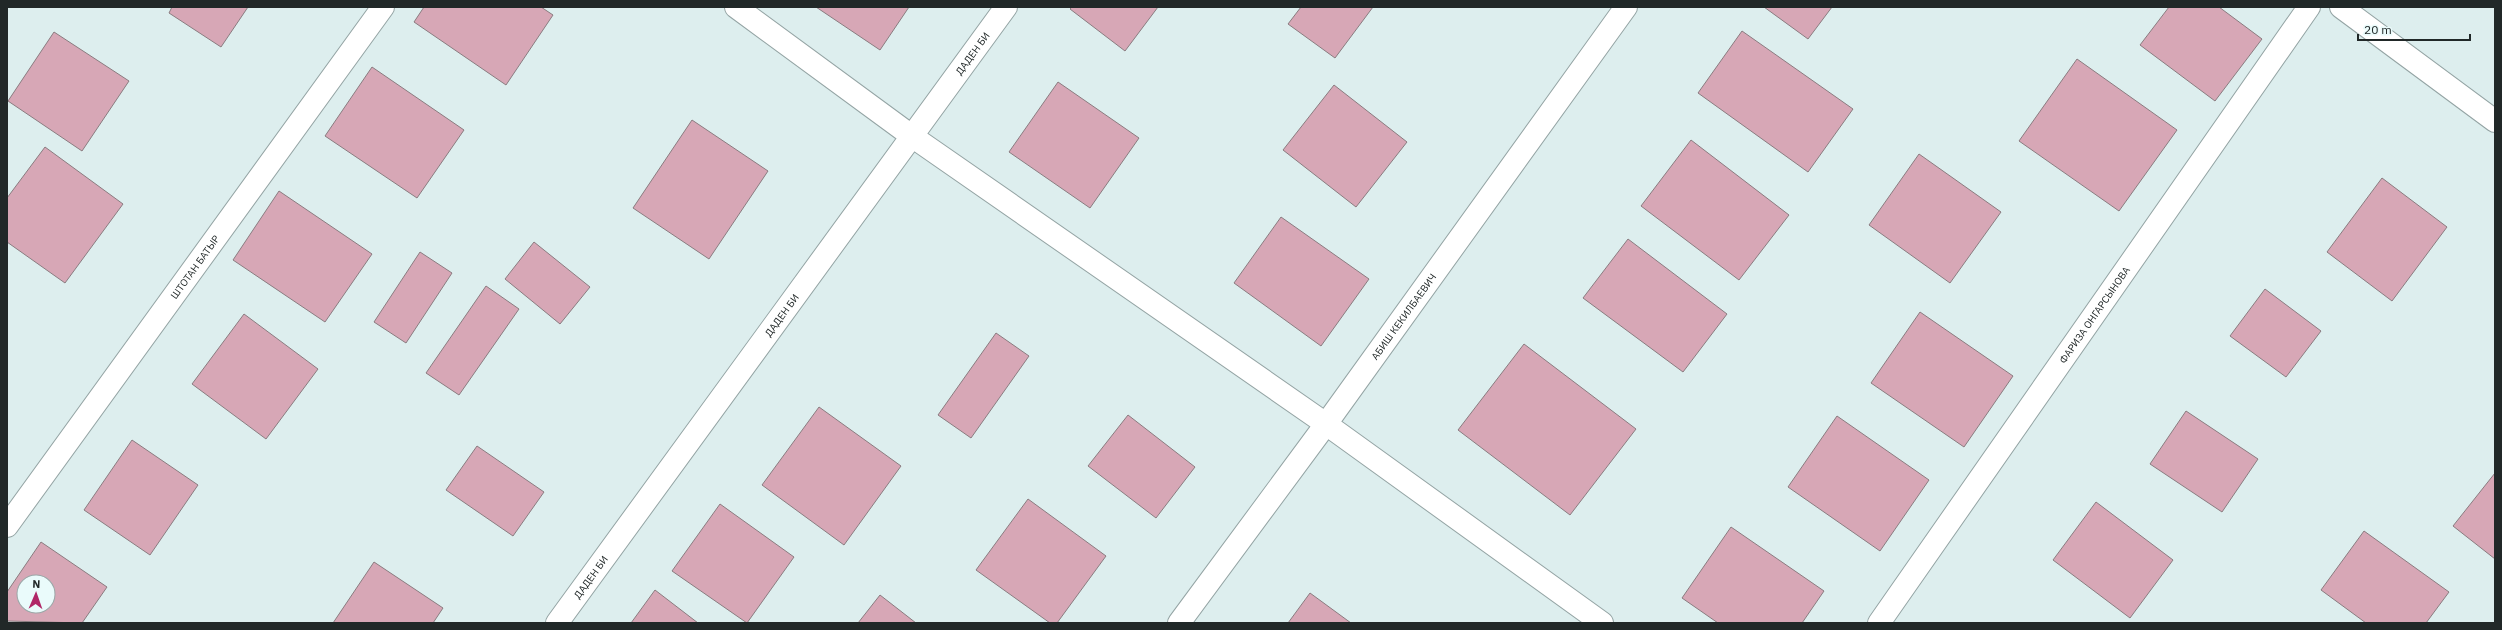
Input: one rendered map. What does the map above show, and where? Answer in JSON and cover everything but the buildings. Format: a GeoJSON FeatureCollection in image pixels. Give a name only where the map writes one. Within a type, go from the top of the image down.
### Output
{"type":"FeatureCollection","features":[{"type":"Feature","properties":{"kind":"street","name":"ШТОТАН БАТЫР"},"geometry":{"type":"LineString","coordinates":[[7,526],[383,7]]}},
{"type":"Feature","properties":{"kind":"street"},"geometry":{"type":"LineString","coordinates":[[736,7],[913,137],[1326,424],[1602,623]]}},
{"type":"Feature","properties":{"kind":"street","name":"ДАДЕН БИ"},"geometry":{"type":"LineString","coordinates":[[557,623],[913,137],[1006,7]]}},
{"type":"Feature","properties":{"kind":"street","name":"АБИШ КЕКИЛБАЕВИЧ"},"geometry":{"type":"LineString","coordinates":[[1179,623],[1326,424],[1626,7]]}},
{"type":"Feature","properties":{"kind":"street","name":"ФАРИЗА ОНГАРСЫНОВА"},"geometry":{"type":"LineString","coordinates":[[1879,623],[2309,7]]}},
{"type":"Feature","properties":{"kind":"street"},"geometry":{"type":"LineString","coordinates":[[2341,7],[2495,121]]}}]}
